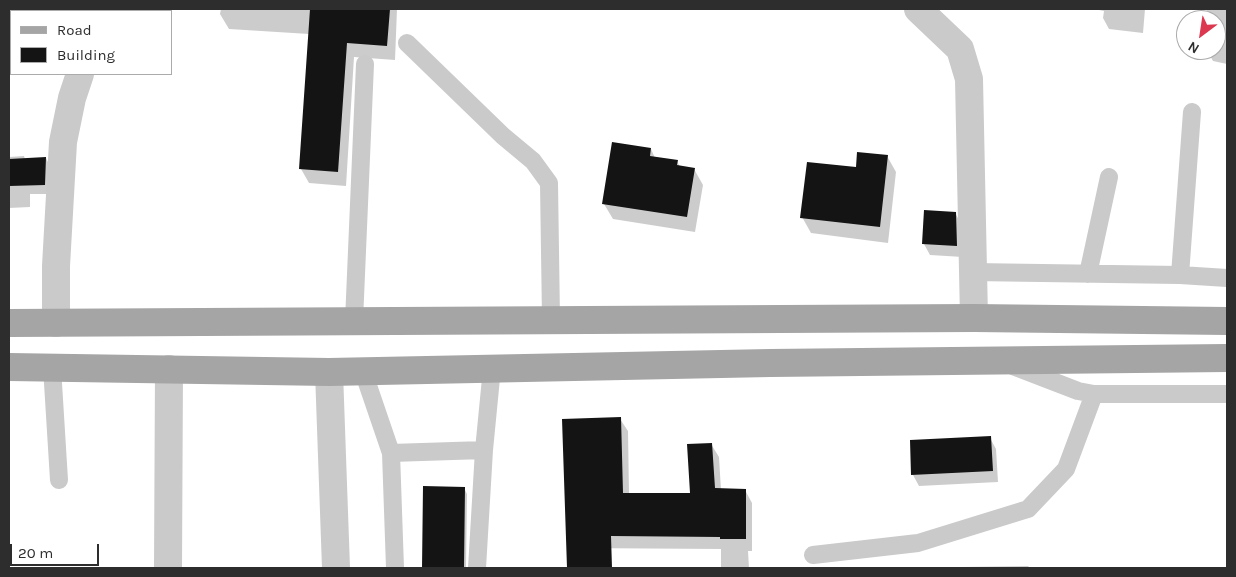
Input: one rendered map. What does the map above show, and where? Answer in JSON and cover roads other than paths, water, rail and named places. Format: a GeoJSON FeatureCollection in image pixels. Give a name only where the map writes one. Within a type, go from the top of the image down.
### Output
{"type":"FeatureCollection","features":[{"type":"Feature","properties":{"kind":"main road"},"geometry":{"type":"LineString","coordinates":[[9,323],[974,318],[1227,320]]}},
{"type":"Feature","properties":{"kind":"main road"},"geometry":{"type":"LineString","coordinates":[[9,367],[329,372],[1227,358]]}},
{"type":"Feature","properties":{"kind":"street"},"geometry":{"type":"LineString","coordinates":[[918,9],[960,49],[969,79],[974,318]]}},
{"type":"Feature","properties":{"kind":"street"},"geometry":{"type":"LineString","coordinates":[[56,323],[56,266],[63,142],[72,98],[80,75]]}},
{"type":"Feature","properties":{"kind":"street"},"geometry":{"type":"LineString","coordinates":[[168,568],[169,369]]}},
{"type":"Feature","properties":{"kind":"street"},"geometry":{"type":"LineString","coordinates":[[329,372],[336,568]]}},
{"type":"Feature","properties":{"kind":"lane"},"geometry":{"type":"LineString","coordinates":[[407,43],[503,136],[533,161],[549,183],[551,320]]}},
{"type":"Feature","properties":{"kind":"lane"},"geometry":{"type":"LineString","coordinates":[[354,321],[366,64]]}},
{"type":"Feature","properties":{"kind":"lane"},"geometry":{"type":"LineString","coordinates":[[1180,276],[1192,112]]}},
{"type":"Feature","properties":{"kind":"lane"},"geometry":{"type":"LineString","coordinates":[[1088,274],[1109,177]]}},
{"type":"Feature","properties":{"kind":"lane"},"geometry":{"type":"LineString","coordinates":[[972,272],[1227,278]]}},
{"type":"Feature","properties":{"kind":"lane"},"geometry":{"type":"LineString","coordinates":[[1001,361],[1078,391],[1094,394],[1227,394]]}},
{"type":"Feature","properties":{"kind":"lane"},"geometry":{"type":"LineString","coordinates":[[52,367],[59,480]]}},
{"type":"Feature","properties":{"kind":"lane"},"geometry":{"type":"LineString","coordinates":[[477,568],[484,450],[492,368]]}},
{"type":"Feature","properties":{"kind":"lane"},"geometry":{"type":"LineString","coordinates":[[364,371],[391,454],[395,568]]}},
{"type":"Feature","properties":{"kind":"lane"},"geometry":{"type":"LineString","coordinates":[[813,555],[918,544],[1028,509],[1066,470],[1094,394]]}},
{"type":"Feature","properties":{"kind":"lane"},"geometry":{"type":"LineString","coordinates":[[391,454],[484,450]]}}]}
